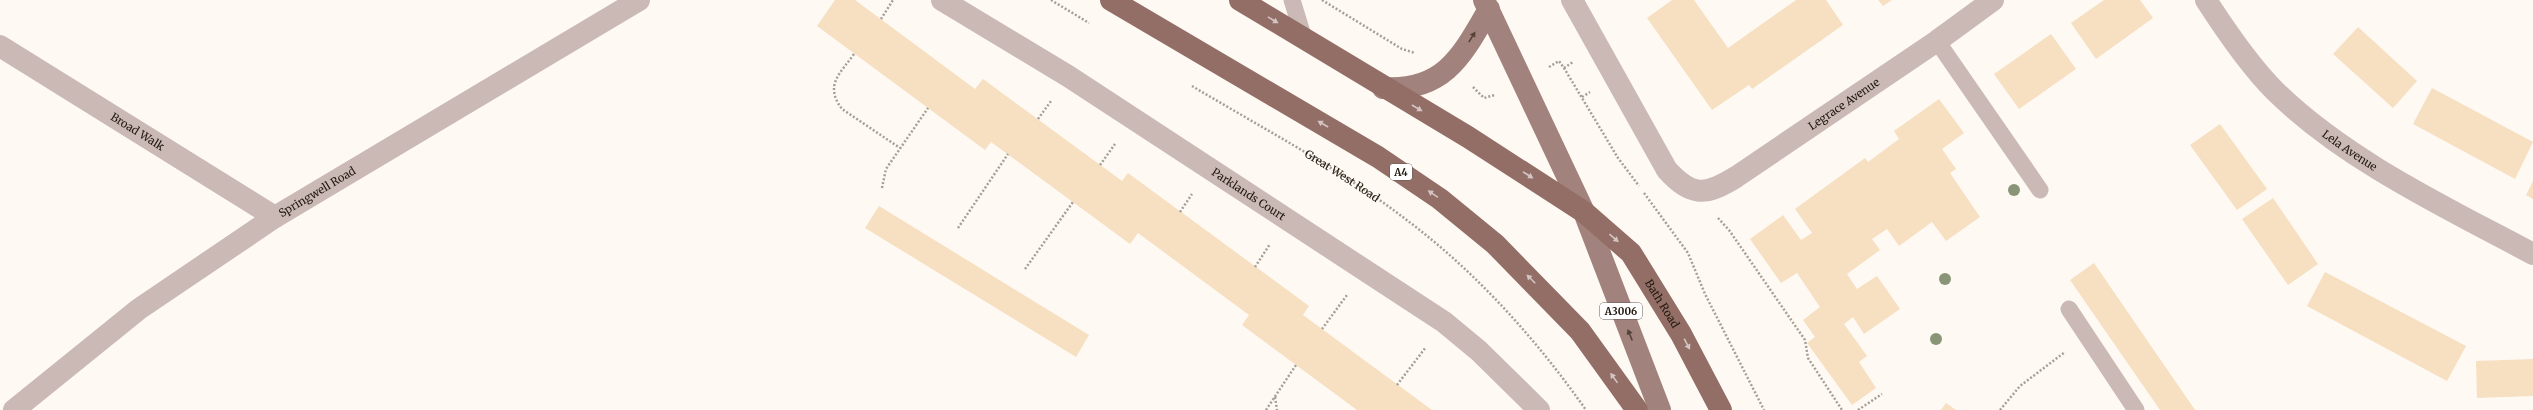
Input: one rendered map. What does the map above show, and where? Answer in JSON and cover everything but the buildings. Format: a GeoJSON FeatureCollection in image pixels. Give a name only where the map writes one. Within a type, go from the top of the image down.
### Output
{"type":"FeatureCollection","features":[{"type":"Feature","properties":{"kind":"highway","name":"A4"},"geometry":{"type":"LineString","coordinates":[[1111,0],[1378,157],[1440,199],[1495,244],[1575,325],[1637,410]]}},
{"type":"Feature","properties":{"kind":"highway"},"geometry":{"type":"LineString","coordinates":[[1240,0],[1383,88],[1468,137],[1584,212]]}},
{"type":"Feature","properties":{"kind":"highway","name":"Bath Road"},"geometry":{"type":"LineString","coordinates":[[1584,212],[1631,253],[1681,334],[1721,410]]}},
{"type":"Feature","properties":{"kind":"main road"},"geometry":{"type":"LineString","coordinates":[[1383,88],[1410,88],[1424,85],[1441,75],[1470,41],[1486,5]]}},
{"type":"Feature","properties":{"kind":"main road","name":"Bath Road"},"geometry":{"type":"LineString","coordinates":[[1486,5],[1584,212],[1660,410]]}},
{"type":"Feature","properties":{"kind":"street","name":"Springwell Road"},"geometry":{"type":"LineString","coordinates":[[14,410],[139,309],[275,217],[639,0]]}},
{"type":"Feature","properties":{"kind":"street","name":"Parklands Court"},"geometry":{"type":"LineString","coordinates":[[942,0],[1068,76],[1444,322],[1480,351],[1539,410]]}},
{"type":"Feature","properties":{"kind":"street","name":"Legrace Avenue"},"geometry":{"type":"LineString","coordinates":[[1572,0],[1655,151],[1667,170],[1687,189],[1702,191],[1722,185],[1937,41],[1993,0]]}},
{"type":"Feature","properties":{"kind":"street","name":"Lela Avenue"},"geometry":{"type":"LineString","coordinates":[[2206,0],[2255,68],[2294,109],[2363,159],[2422,195],[2533,254]]}},
{"type":"Feature","properties":{"kind":"street","name":"Broad Walk"},"geometry":{"type":"LineString","coordinates":[[0,46],[275,217]]}},
{"type":"Feature","properties":{"kind":"lane"},"geometry":{"type":"LineString","coordinates":[[1292,0],[1304,39]]}},
{"type":"Feature","properties":{"kind":"lane"},"geometry":{"type":"LineString","coordinates":[[1937,41],[2040,190]]}},
{"type":"Feature","properties":{"kind":"lane"},"geometry":{"type":"LineString","coordinates":[[2069,309],[2136,410]]}},
{"type":"Feature","properties":{"kind":"path"},"geometry":{"type":"LineString","coordinates":[[881,19],[893,0]]}},
{"type":"Feature","properties":{"kind":"path"},"geometry":{"type":"LineString","coordinates":[[1051,0],[1091,24]]}},
{"type":"Feature","properties":{"kind":"path"},"geometry":{"type":"LineString","coordinates":[[1322,0],[1402,49],[1421,54]]}},
{"type":"Feature","properties":{"kind":"path"},"geometry":{"type":"LineString","coordinates":[[854,54],[834,81],[833,89],[835,100],[842,109],[900,148]]}},
{"type":"Feature","properties":{"kind":"path"},"geometry":{"type":"LineString","coordinates":[[1545,69],[1559,61],[1618,158],[1688,253],[1705,294],[1764,410]]}},
{"type":"Feature","properties":{"kind":"path","name":"Great West Road"},"geometry":{"type":"LineString","coordinates":[[1185,82],[1374,196],[1439,246],[1495,299],[1540,347],[1586,410]]}},
{"type":"Feature","properties":{"kind":"path"},"geometry":{"type":"LineString","coordinates":[[1471,84],[1479,95],[1484,98],[1490,97]]}},
{"type":"Feature","properties":{"kind":"path"},"geometry":{"type":"LineString","coordinates":[[882,188],[882,178],[886,170],[928,108]]}},
{"type":"Feature","properties":{"kind":"path"},"geometry":{"type":"LineString","coordinates":[[958,228],[1008,154]]}},
{"type":"Feature","properties":{"kind":"path"},"geometry":{"type":"LineString","coordinates":[[1026,269],[1073,202]]}},
{"type":"Feature","properties":{"kind":"path"},"geometry":{"type":"LineString","coordinates":[[1716,216],[1729,230],[1805,340],[1808,358],[1842,410]]}},
{"type":"Feature","properties":{"kind":"path"},"geometry":{"type":"LineString","coordinates":[[1322,329],[1365,270]]}},
{"type":"Feature","properties":{"kind":"path"},"geometry":{"type":"LineString","coordinates":[[1397,385],[1444,322]]}},
{"type":"Feature","properties":{"kind":"path"},"geometry":{"type":"LineString","coordinates":[[2000,410],[2020,386],[2086,336]]}},
{"type":"Feature","properties":{"kind":"path"},"geometry":{"type":"LineString","coordinates":[[1266,410],[1296,365]]}},
{"type":"Feature","properties":{"kind":"path"},"geometry":{"type":"LineString","coordinates":[[1858,410],[1882,394]]}},
{"type":"Feature","properties":{"kind":"path"},"geometry":{"type":"LineString","coordinates":[[1275,396],[1277,410]]}}]}
